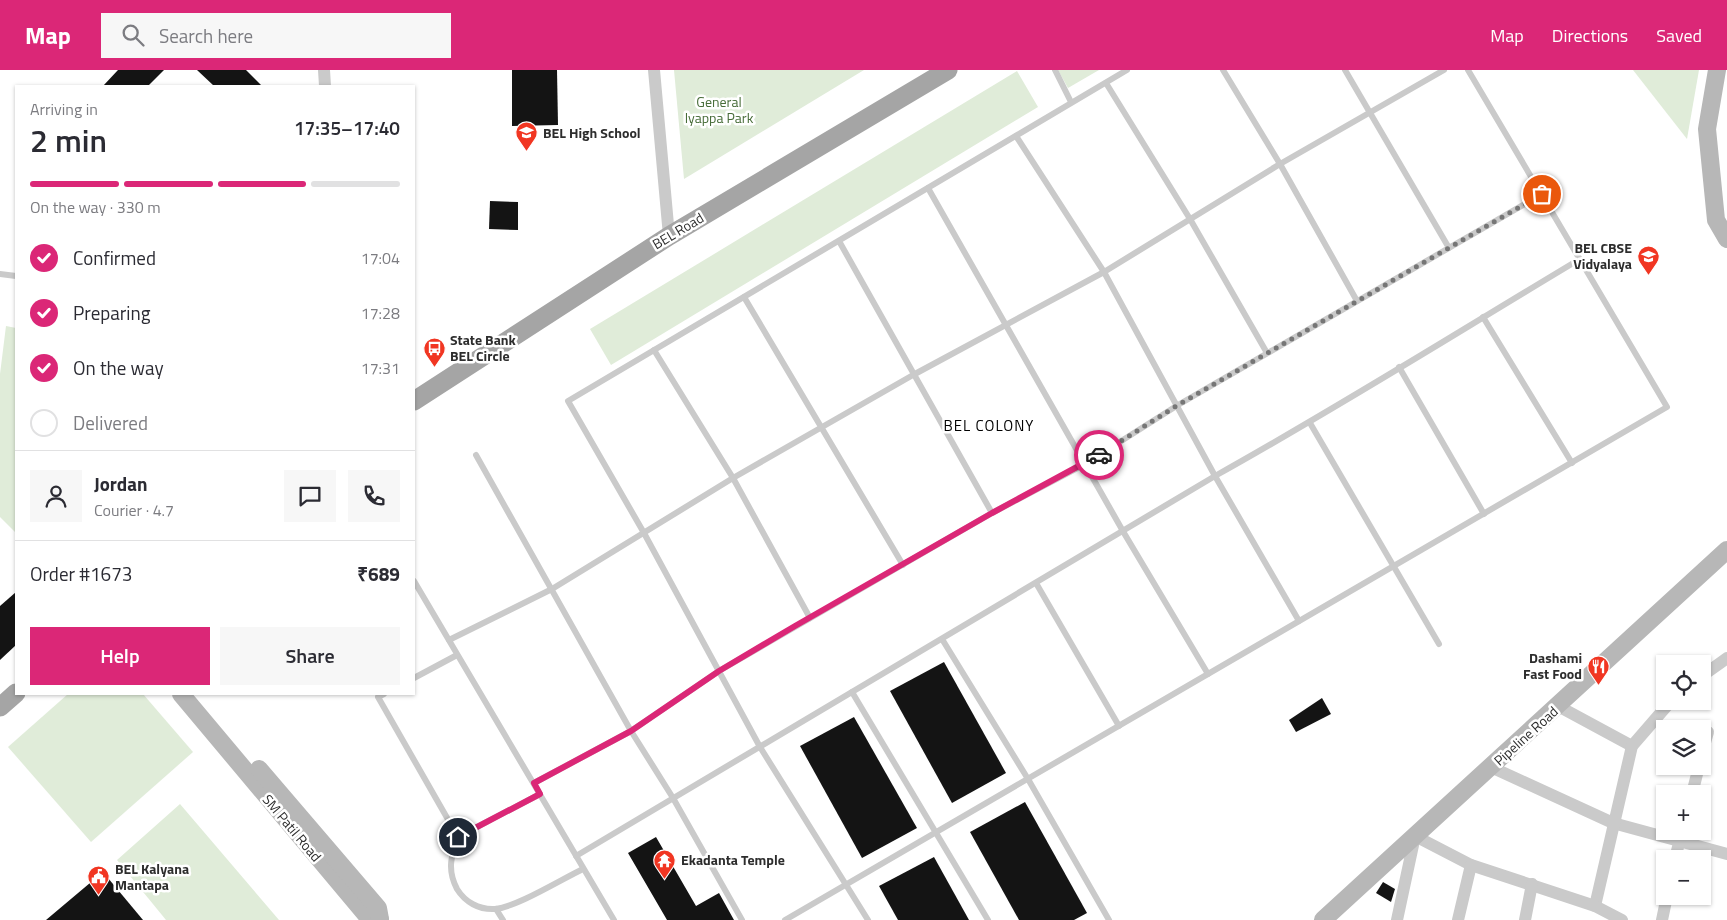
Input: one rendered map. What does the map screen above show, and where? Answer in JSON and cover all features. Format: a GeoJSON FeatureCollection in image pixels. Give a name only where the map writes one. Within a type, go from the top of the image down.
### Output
{"type":"FeatureCollection","features":[{"type":"Feature","properties":{"kind":"main road","name":"BEL Road"},"geometry":{"type":"LineString","coordinates":[[415,400],[670,236],[948,70]]}},
{"type":"Feature","properties":{"kind":"main road"},"geometry":{"type":"LineString","coordinates":[[0,707],[15,694]]}},
{"type":"Feature","properties":{"kind":"street"},"geometry":{"type":"LineString","coordinates":[[324,70],[325,85]]}},
{"type":"Feature","properties":{"kind":"street"},"geometry":{"type":"LineString","coordinates":[[654,70],[670,236]]}},
{"type":"Feature","properties":{"kind":"street"},"geometry":{"type":"LineString","coordinates":[[1717,70],[1707,129],[1716,220],[1727,239]]}},
{"type":"Feature","properties":{"kind":"street","name":"Pipeline Road"},"geometry":{"type":"LineString","coordinates":[[1323,920],[1727,550]]}},
{"type":"Feature","properties":{"kind":"street"},"geometry":{"type":"LineString","coordinates":[[1711,670],[1727,658]]}},
{"type":"Feature","properties":{"kind":"street","name":"SM Patil Road"},"geometry":{"type":"LineString","coordinates":[[182,695],[368,917],[380,920]]}},
{"type":"Feature","properties":{"kind":"street"},"geometry":{"type":"LineString","coordinates":[[198,695],[240,748],[378,908],[380,920]]}},
{"type":"Feature","properties":{"kind":"street"},"geometry":{"type":"LineString","coordinates":[[1558,706],[1632,746]]}},
{"type":"Feature","properties":{"kind":"street"},"geometry":{"type":"LineString","coordinates":[[1595,906],[1632,746],[1663,710]]}},
{"type":"Feature","properties":{"kind":"street"},"geometry":{"type":"LineString","coordinates":[[1491,767],[1613,823],[1656,831]]}},
{"type":"Feature","properties":{"kind":"street"},"geometry":{"type":"LineString","coordinates":[[1397,920],[1416,836],[1471,865],[1595,906],[1614,919]]}},
{"type":"Feature","properties":{"kind":"street"},"geometry":{"type":"LineString","coordinates":[[1690,840],[1727,854]]}},
{"type":"Feature","properties":{"kind":"street"},"geometry":{"type":"LineString","coordinates":[[1458,920],[1471,865]]}},
{"type":"Feature","properties":{"kind":"street"},"geometry":{"type":"LineString","coordinates":[[1525,920],[1532,884]]}},
{"type":"Feature","properties":{"kind":"street"},"geometry":{"type":"LineString","coordinates":[[1662,920],[1665,905]]}},
{"type":"Feature","properties":{"kind":"lane"},"geometry":{"type":"LineString","coordinates":[[1055,70],[1071,102]]}},
{"type":"Feature","properties":{"kind":"lane"},"geometry":{"type":"LineString","coordinates":[[868,920],[760,747],[644,533],[568,401],[1127,70]]}},
{"type":"Feature","properties":{"kind":"lane"},"geometry":{"type":"LineString","coordinates":[[1223,70],[1280,164],[1357,301]]}},
{"type":"Feature","properties":{"kind":"lane"},"geometry":{"type":"LineString","coordinates":[[1345,70],[1449,248]]}},
{"type":"Feature","properties":{"kind":"lane"},"geometry":{"type":"LineString","coordinates":[[449,640],[552,589],[733,478],[913,375],[1104,272],[1280,164],[1444,70]]}},
{"type":"Feature","properties":{"kind":"lane"},"geometry":{"type":"LineString","coordinates":[[785,920],[1667,407],[1468,70]]}},
{"type":"Feature","properties":{"kind":"lane"},"geometry":{"type":"LineString","coordinates":[[1106,82],[1190,218],[1267,353]]}},
{"type":"Feature","properties":{"kind":"lane"},"geometry":{"type":"LineString","coordinates":[[1016,136],[1104,272],[1215,476],[1299,621]]}},
{"type":"Feature","properties":{"kind":"lane"},"geometry":{"type":"LineString","coordinates":[[928,188],[1084,464],[1208,674]]}},
{"type":"Feature","properties":{"kind":"lane"},"geometry":{"type":"LineString","coordinates":[[534,783],[631,731],[719,671],[992,513],[1084,464],[1178,405],[1542,194]]}},
{"type":"Feature","properties":{"kind":"lane"},"geometry":{"type":"LineString","coordinates":[[839,240],[992,513]]}},
{"type":"Feature","properties":{"kind":"lane"},"geometry":{"type":"LineString","coordinates":[[576,856],[1036,582],[1124,533],[1215,476],[1310,423],[1398,367],[1580,260]]}},
{"type":"Feature","properties":{"kind":"lane"},"geometry":{"type":"LineString","coordinates":[[0,274],[15,276]]}},
{"type":"Feature","properties":{"kind":"lane"},"geometry":{"type":"LineString","coordinates":[[744,297],[903,564]]}},
{"type":"Feature","properties":{"kind":"lane"},"geometry":{"type":"LineString","coordinates":[[1483,317],[1572,463]]}},
{"type":"Feature","properties":{"kind":"lane"},"geometry":{"type":"LineString","coordinates":[[654,350],[733,478],[810,618]]}},
{"type":"Feature","properties":{"kind":"lane"},"geometry":{"type":"LineString","coordinates":[[1398,367],[1484,514]]}},
{"type":"Feature","properties":{"kind":"lane"},"geometry":{"type":"LineString","coordinates":[[1310,423],[1439,644]]}},
{"type":"Feature","properties":{"kind":"lane"},"geometry":{"type":"LineString","coordinates":[[476,455],[631,731],[673,798],[742,920]]}},
{"type":"Feature","properties":{"kind":"lane"},"geometry":{"type":"LineString","coordinates":[[1036,582],[1119,726]]}},
{"type":"Feature","properties":{"kind":"lane"},"geometry":{"type":"LineString","coordinates":[[415,583],[614,920]]}},
{"type":"Feature","properties":{"kind":"lane"},"geometry":{"type":"LineString","coordinates":[[942,639],[1028,779],[1109,920]]}},
{"type":"Feature","properties":{"kind":"lane"},"geometry":{"type":"LineString","coordinates":[[415,677],[457,655]]}},
{"type":"Feature","properties":{"kind":"lane"},"geometry":{"type":"LineString","coordinates":[[852,692],[988,920]]}},
{"type":"Feature","properties":{"kind":"lane"},"geometry":{"type":"LineString","coordinates":[[382,695],[378,697],[458,837]]}},
{"type":"Feature","properties":{"kind":"lane"},"geometry":{"type":"LineString","coordinates":[[540,794],[458,837],[450,856],[450,876],[461,896],[478,908],[496,909],[521,900],[583,869]]}},
{"type":"Feature","properties":{"kind":"lane"},"geometry":{"type":"LineString","coordinates":[[496,909],[503,920]]}},
{"type":"Feature","properties":{"kind":"green space","name":"General Iyappa Park"},"geometry":{"type":"Polygon","coordinates":[[[674,70],[864,70],[684,179],[674,70]]]}},
{"type":"Feature","properties":{"kind":"green space"},"geometry":{"type":"Polygon","coordinates":[[[1058,70],[1099,70],[1068,88],[1058,70]]]}},
{"type":"Feature","properties":{"kind":"green space"},"geometry":{"type":"Polygon","coordinates":[[[1633,70],[1699,70],[1687,139],[1633,70]]]}},
{"type":"Feature","properties":{"kind":"green space"},"geometry":{"type":"Polygon","coordinates":[[[1017,71],[1038,107],[611,365],[590,329],[1017,71]]]}},
{"type":"Feature","properties":{"kind":"green space"},"geometry":{"type":"Polygon","coordinates":[[[6,326],[15,328],[15,532],[0,517],[0,374],[6,326]]]}},
{"type":"Feature","properties":{"kind":"green space"},"geometry":{"type":"Polygon","coordinates":[[[67,695],[144,695],[193,752],[91,842],[8,747],[67,695]]]}},
{"type":"Feature","properties":{"kind":"green space"},"geometry":{"type":"Polygon","coordinates":[[[180,804],[279,920],[166,920],[117,860],[180,804]]]}},
{"type":"Feature","properties":{"kind":"building"},"geometry":{"type":"Polygon","coordinates":[[[118,70],[164,70],[149,85],[104,85],[118,70]]]}},
{"type":"Feature","properties":{"kind":"building"},"geometry":{"type":"Polygon","coordinates":[[[197,70],[246,70],[261,85],[213,85],[197,70]]]}},
{"type":"Feature","properties":{"kind":"building"},"geometry":{"type":"Polygon","coordinates":[[[512,70],[557,70],[558,125],[512,126],[512,70]]]}},
{"type":"Feature","properties":{"kind":"building"},"geometry":{"type":"Polygon","coordinates":[[[490,201],[518,202],[518,230],[489,229],[490,201]]]}},
{"type":"Feature","properties":{"kind":"building"},"geometry":{"type":"Polygon","coordinates":[[[15,593],[15,646],[0,660],[0,606],[15,593]]]}},
{"type":"Feature","properties":{"kind":"building"},"geometry":{"type":"Polygon","coordinates":[[[944,662],[1006,773],[952,803],[890,691],[944,662]]]}},
{"type":"Feature","properties":{"kind":"building"},"geometry":{"type":"Polygon","coordinates":[[[1322,698],[1331,714],[1296,732],[1289,720],[1322,698]]]}},
{"type":"Feature","properties":{"kind":"building"},"geometry":{"type":"Polygon","coordinates":[[[854,717],[917,828],[862,858],[800,746],[854,717]]]}},
{"type":"Feature","properties":{"kind":"building"},"geometry":{"type":"Polygon","coordinates":[[[1025,802],[1087,913],[1074,920],[1019,920],[970,832],[1025,802]]]}},
{"type":"Feature","properties":{"kind":"building"},"geometry":{"type":"Polygon","coordinates":[[[656,837],[696,906],[719,893],[734,920],[667,920],[628,853],[656,837]]]}},
{"type":"Feature","properties":{"kind":"building"},"geometry":{"type":"Polygon","coordinates":[[[934,857],[969,920],[898,920],[879,886],[934,857]]]}},
{"type":"Feature","properties":{"kind":"building","name":"BEL Kalyana Mantapa"},"geometry":{"type":"Polygon","coordinates":[[[103,872],[143,920],[46,920],[103,872]]]}},
{"type":"Feature","properties":{"kind":"building"},"geometry":{"type":"Polygon","coordinates":[[[1383,882],[1395,889],[1391,902],[1376,893],[1383,882]]]}},
{"type":"Feature","properties":{"kind":"way so far"},"geometry":{"type":"LineString","coordinates":[[1099,455],[1178,405],[1542,194]]}},
{"type":"Feature","properties":{"kind":"place","name":"BEL High School"},"geometry":{"type":"Point","coordinates":[527,152]}},
{"type":"Feature","properties":{"kind":"place","name":"BEL CBSE Vidyalaya"},"geometry":{"type":"Point","coordinates":[1648,275]}},
{"type":"Feature","properties":{"kind":"place","name":"State Bank BEL Circle"},"geometry":{"type":"Point","coordinates":[434,367]}},
{"type":"Feature","properties":{"kind":"place","name":"Dashami Fast Food"},"geometry":{"type":"Point","coordinates":[1598,685]}},
{"type":"Feature","properties":{"kind":"place","name":"Ekadanta Temple"},"geometry":{"type":"Point","coordinates":[665,879]}},
{"type":"Feature","properties":{"kind":"place","name":"BEL Kalyana Mantapa"},"geometry":{"type":"Point","coordinates":[99,896]}},
{"type":"Feature","properties":{"kind":"district","name":"BEL COLONY"},"geometry":{"type":"Point","coordinates":[989,426]}},
{"type":"Feature","properties":{"kind":"route"},"geometry":{"type":"LineString","coordinates":[[458,837],[540,794],[534,783],[631,731],[719,671],[992,513],[1099,455]]}}]}
